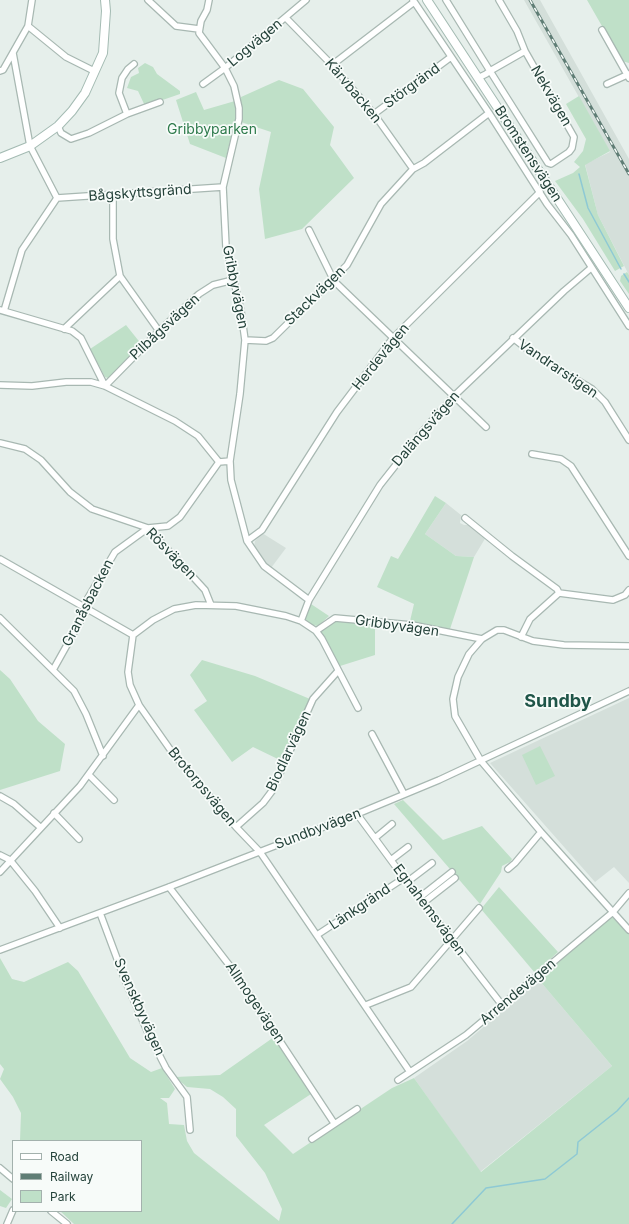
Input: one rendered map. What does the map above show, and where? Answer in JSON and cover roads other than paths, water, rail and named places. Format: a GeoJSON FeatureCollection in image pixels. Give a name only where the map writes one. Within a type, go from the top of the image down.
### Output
{"type":"FeatureCollection","features":[{"type":"Feature","properties":{"kind":"street"},"geometry":{"type":"LineString","coordinates":[[0,71],[3,70],[28,26],[32,0]]}},
{"type":"Feature","properties":{"kind":"street"},"geometry":{"type":"LineString","coordinates":[[0,158],[30,146],[58,126],[81,99],[103,53],[106,11],[105,0]]}},
{"type":"Feature","properties":{"kind":"street"},"geometry":{"type":"LineString","coordinates":[[148,0],[176,26],[199,29],[201,20],[207,10],[209,0]]}},
{"type":"Feature","properties":{"kind":"street","name":"Logvägen"},"geometry":{"type":"LineString","coordinates":[[203,84],[225,68],[306,0]]}},
{"type":"Feature","properties":{"kind":"street","name":"Bromstensvägen"},"geometry":{"type":"LineString","coordinates":[[427,0],[629,308]]}},
{"type":"Feature","properties":{"kind":"street","name":"Nekvägen"},"geometry":{"type":"LineString","coordinates":[[446,0],[548,163],[551,164],[569,152],[572,148],[574,137],[525,51],[523,42],[499,0]]}},
{"type":"Feature","properties":{"kind":"street"},"geometry":{"type":"LineString","coordinates":[[332,65],[413,1],[489,113],[540,192],[571,235],[629,326]]}},
{"type":"Feature","properties":{"kind":"street","name":"Kärvbacken"},"geometry":{"type":"LineString","coordinates":[[286,18],[332,65],[374,114],[413,169]]}},
{"type":"Feature","properties":{"kind":"street"},"geometry":{"type":"LineString","coordinates":[[28,26],[66,57],[94,71]]}},
{"type":"Feature","properties":{"kind":"street","name":"Gribbyvägen"},"geometry":{"type":"LineString","coordinates":[[199,29],[199,33],[225,68],[234,86],[240,108],[239,119],[224,187],[226,247],[241,311],[244,340],[240,394],[230,461],[231,480],[246,541],[264,566],[309,600]]}},
{"type":"Feature","properties":{"kind":"street"},"geometry":{"type":"LineString","coordinates":[[602,30],[628,76],[607,84]]}},
{"type":"Feature","properties":{"kind":"street","name":"Nekvägen"},"geometry":{"type":"LineString","coordinates":[[478,78],[525,51]]}},
{"type":"Feature","properties":{"kind":"street"},"geometry":{"type":"LineString","coordinates":[[13,53],[30,146],[57,198],[22,250],[2,310],[72,331],[81,338],[105,386]]}},
{"type":"Feature","properties":{"kind":"street","name":"Störgränd"},"geometry":{"type":"LineString","coordinates":[[374,114],[451,57]]}},
{"type":"Feature","properties":{"kind":"street"},"geometry":{"type":"LineString","coordinates":[[127,114],[119,93],[122,78],[128,69],[134,64]]}},
{"type":"Feature","properties":{"kind":"street"},"geometry":{"type":"LineString","coordinates":[[58,126],[61,133],[71,139],[89,133],[127,114],[160,102]]}},
{"type":"Feature","properties":{"kind":"street","name":"Stackvägen"},"geometry":{"type":"LineString","coordinates":[[244,340],[266,340],[273,338],[307,303],[334,281],[348,265],[380,204],[413,169],[424,164],[489,113]]}},
{"type":"Feature","properties":{"kind":"street","name":"Bågskyttsgränd"},"geometry":{"type":"LineString","coordinates":[[57,198],[224,187]]}},
{"type":"Feature","properties":{"kind":"street","name":"Herdevägen"},"geometry":{"type":"LineString","coordinates":[[246,541],[262,530],[337,412],[393,338],[540,192]]}},
{"type":"Feature","properties":{"kind":"street"},"geometry":{"type":"LineString","coordinates":[[113,194],[113,239],[120,276],[159,330]]}},
{"type":"Feature","properties":{"kind":"street"},"geometry":{"type":"LineString","coordinates":[[308,230],[334,281],[486,427]]}},
{"type":"Feature","properties":{"kind":"street","name":"Dalängsvägen"},"geometry":{"type":"LineString","coordinates":[[301,622],[309,600],[383,480],[454,396],[513,338],[591,268]]}},
{"type":"Feature","properties":{"kind":"street"},"geometry":{"type":"LineString","coordinates":[[64,329],[120,276]]}},
{"type":"Feature","properties":{"kind":"street","name":"Pilbågsvägen"},"geometry":{"type":"LineString","coordinates":[[105,386],[159,330],[199,294],[213,286],[233,280]]}},
{"type":"Feature","properties":{"kind":"street","name":"Vandrarstigen"},"geometry":{"type":"LineString","coordinates":[[513,338],[535,355],[592,389],[605,402],[629,440]]}},
{"type":"Feature","properties":{"kind":"street"},"geometry":{"type":"LineString","coordinates":[[0,384],[32,386],[66,382],[91,382],[105,386],[175,422],[198,436],[219,462]]}},
{"type":"Feature","properties":{"kind":"street","name":"Rösvägen"},"geometry":{"type":"LineString","coordinates":[[0,443],[25,449],[41,460],[70,492],[92,509],[148,528],[205,590],[211,605]]}},
{"type":"Feature","properties":{"kind":"street"},"geometry":{"type":"LineString","coordinates":[[532,454],[561,459],[570,466],[629,556]]}},
{"type":"Feature","properties":{"kind":"street"},"geometry":{"type":"LineString","coordinates":[[148,528],[168,526],[180,517],[219,462],[230,461]]}},
{"type":"Feature","properties":{"kind":"street"},"geometry":{"type":"LineString","coordinates":[[465,518],[512,556],[557,589],[559,593],[613,600],[625,595],[629,590]]}},
{"type":"Feature","properties":{"kind":"street","name":"Granåsbacken"},"geometry":{"type":"LineString","coordinates":[[53,670],[86,611],[85,603],[115,552],[148,528]]}},
{"type":"Feature","properties":{"kind":"street"},"geometry":{"type":"LineString","coordinates":[[0,559],[133,635],[153,620],[174,609],[196,605],[236,606],[286,616],[301,622],[316,631],[322,639],[358,708]]}},
{"type":"Feature","properties":{"kind":"street"},"geometry":{"type":"LineString","coordinates":[[522,637],[530,620],[559,593]]}},
{"type":"Feature","properties":{"kind":"street"},"geometry":{"type":"LineString","coordinates":[[0,618],[74,690],[86,714],[103,756]]}},
{"type":"Feature","properties":{"kind":"street","name":"Gribbyvägen"},"geometry":{"type":"LineString","coordinates":[[316,631],[335,618],[412,625],[482,639]]}},
{"type":"Feature","properties":{"kind":"street"},"geometry":{"type":"LineString","coordinates":[[629,646],[564,645],[533,641],[499,629],[482,639],[469,654],[458,677],[452,699],[455,716],[481,761],[541,832],[629,930]]}},
{"type":"Feature","properties":{"kind":"street","name":"Brotorpsvägen"},"geometry":{"type":"LineString","coordinates":[[133,635],[128,672],[130,685],[139,705],[174,755],[236,828],[260,852],[366,1005],[410,1072]]}},
{"type":"Feature","properties":{"kind":"street","name":"Biodlarvägen"},"geometry":{"type":"LineString","coordinates":[[236,828],[263,803],[272,791],[313,699],[338,671]]}},
{"type":"Feature","properties":{"kind":"street","name":"Sundbyvägen"},"geometry":{"type":"LineString","coordinates":[[0,950],[358,814],[481,761],[629,691]]}},
{"type":"Feature","properties":{"kind":"street"},"geometry":{"type":"LineString","coordinates":[[0,872],[88,775],[139,705]]}},
{"type":"Feature","properties":{"kind":"street"},"geometry":{"type":"LineString","coordinates":[[372,734],[404,794]]}},
{"type":"Feature","properties":{"kind":"street"},"geometry":{"type":"LineString","coordinates":[[88,775],[114,800]]}},
{"type":"Feature","properties":{"kind":"street"},"geometry":{"type":"LineString","coordinates":[[0,796],[14,804],[40,827]]}},
{"type":"Feature","properties":{"kind":"street"},"geometry":{"type":"LineString","coordinates":[[54,813],[79,839]]}},
{"type":"Feature","properties":{"kind":"street","name":"Egnahemsvägen"},"geometry":{"type":"LineString","coordinates":[[358,814],[405,880],[502,1005]]}},
{"type":"Feature","properties":{"kind":"street"},"geometry":{"type":"LineString","coordinates":[[375,838],[392,824]]}},
{"type":"Feature","properties":{"kind":"street"},"geometry":{"type":"LineString","coordinates":[[508,869],[515,863],[541,832]]}},
{"type":"Feature","properties":{"kind":"street"},"geometry":{"type":"LineString","coordinates":[[391,860],[408,847]]}},
{"type":"Feature","properties":{"kind":"street"},"geometry":{"type":"LineString","coordinates":[[0,855],[10,860],[39,896],[60,928]]}},
{"type":"Feature","properties":{"kind":"street","name":"Länkgränd"},"geometry":{"type":"LineString","coordinates":[[317,935],[432,862]]}},
{"type":"Feature","properties":{"kind":"street"},"geometry":{"type":"LineString","coordinates":[[419,898],[454,875],[424,903]]}},
{"type":"Feature","properties":{"kind":"street","name":"Allmogevägen"},"geometry":{"type":"LineString","coordinates":[[169,887],[233,970],[334,1123]]}},
{"type":"Feature","properties":{"kind":"street","name":"Arrendevägen"},"geometry":{"type":"LineString","coordinates":[[398,1080],[466,1035],[613,912],[629,893]]}},
{"type":"Feature","properties":{"kind":"street"},"geometry":{"type":"LineString","coordinates":[[366,1005],[411,987],[451,939],[467,924],[479,908]]}},
{"type":"Feature","properties":{"kind":"street","name":"Svenskbyvägen"},"geometry":{"type":"LineString","coordinates":[[100,913],[125,980],[148,1033],[166,1068],[187,1097],[190,1130]]}},
{"type":"Feature","properties":{"kind":"street"},"geometry":{"type":"LineString","coordinates":[[312,1139],[357,1109]]}},
{"type":"Feature","properties":{"kind":"street"},"geometry":{"type":"LineString","coordinates":[[0,1168],[12,1178]]}},
{"type":"Feature","properties":{"kind":"street"},"geometry":{"type":"LineString","coordinates":[[7,1224],[12,1212]]}},
{"type":"Feature","properties":{"kind":"street"},"geometry":{"type":"LineString","coordinates":[[52,1212],[68,1224]]}},
{"type":"Feature","properties":{"kind":"waterway"},"geometry":{"type":"LineString","coordinates":[[579,174],[588,208],[621,269]]}},
{"type":"Feature","properties":{"kind":"waterway"},"geometry":{"type":"LineString","coordinates":[[624,274],[629,282]]}},
{"type":"Feature","properties":{"kind":"waterway"},"geometry":{"type":"LineString","coordinates":[[452,1224],[486,1188],[545,1179],[577,1154],[578,1142],[617,1111],[629,1098]]}},
{"type":"Feature","properties":{"kind":"railway"},"geometry":{"type":"LineString","coordinates":[[530,0],[629,174]]}},
{"type":"Feature","properties":{"kind":"district","name":"Sundby"},"geometry":{"type":"Point","coordinates":[558,702]}},
{"type":"Feature","properties":{"kind":"park label","name":"Gribbyparken"},"geometry":{"type":"Point","coordinates":[212,130]}}]}
